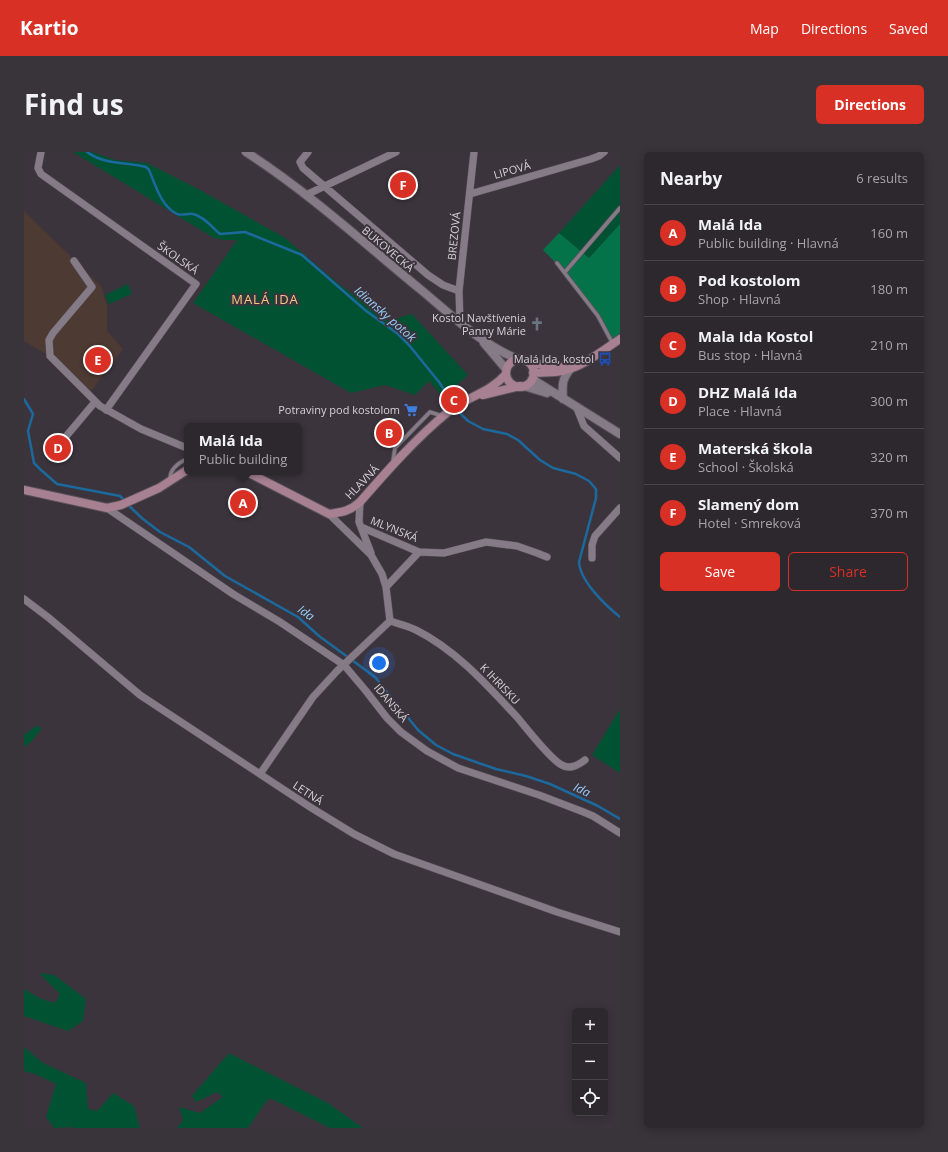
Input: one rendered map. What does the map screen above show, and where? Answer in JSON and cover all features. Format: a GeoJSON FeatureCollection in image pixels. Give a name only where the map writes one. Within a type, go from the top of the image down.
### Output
{"type":"FeatureCollection","features":[{"type":"Feature","properties":{"kind":"main road"},"geometry":{"type":"LineString","coordinates":[[527,361],[531,364],[533,376],[562,371],[588,360],[616,341]]}},
{"type":"Feature","properties":{"kind":"main road"},"geometry":{"type":"LineString","coordinates":[[518,359],[547,366],[572,368]]}},
{"type":"Feature","properties":{"kind":"main road","name":"HLAVNÁ"},"geometry":{"type":"LineString","coordinates":[[329,514],[344,512],[353,508],[446,414],[461,403],[496,384],[506,372],[510,363],[518,359]]}},
{"type":"Feature","properties":{"kind":"main road"},"geometry":{"type":"LineString","coordinates":[[506,372],[508,380],[511,384],[522,386]]}},
{"type":"Feature","properties":{"kind":"main road","name":"HLAVNÁ"},"geometry":{"type":"LineString","coordinates":[[474,397],[522,386],[533,376]]}},
{"type":"Feature","properties":{"kind":"main road"},"geometry":{"type":"LineString","coordinates":[[24,490],[107,508],[121,505],[159,488],[184,472]]}},
{"type":"Feature","properties":{"kind":"main road"},"geometry":{"type":"LineString","coordinates":[[254,475],[329,514]]}},
{"type":"Feature","properties":{"kind":"street","name":"ŠKOLSKÁ"},"geometry":{"type":"LineString","coordinates":[[42,152],[38,168],[41,174],[196,284],[106,410]]}},
{"type":"Feature","properties":{"kind":"street","name":"BUKOVECKÁ"},"geometry":{"type":"LineString","coordinates":[[246,152],[279,174],[306,195],[477,335],[507,354],[518,359]]}},
{"type":"Feature","properties":{"kind":"street"},"geometry":{"type":"LineString","coordinates":[[308,152],[300,162],[301,166],[428,275],[443,285],[459,291]]}},
{"type":"Feature","properties":{"kind":"street"},"geometry":{"type":"LineString","coordinates":[[306,195],[396,152]]}},
{"type":"Feature","properties":{"kind":"street","name":"BREZOVÁ"},"geometry":{"type":"LineString","coordinates":[[460,322],[459,291],[474,152]]}},
{"type":"Feature","properties":{"kind":"street","name":"LIPOVÁ"},"geometry":{"type":"LineString","coordinates":[[470,194],[591,159],[604,152]]}},
{"type":"Feature","properties":{"kind":"street"},"geometry":{"type":"LineString","coordinates":[[74,261],[92,287],[53,332],[49,340],[50,356],[95,402],[106,410],[140,429],[184,447]]}},
{"type":"Feature","properties":{"kind":"street"},"geometry":{"type":"LineString","coordinates":[[477,335],[506,372]]}},
{"type":"Feature","properties":{"kind":"street"},"geometry":{"type":"LineString","coordinates":[[563,399],[563,381],[572,368]]}},
{"type":"Feature","properties":{"kind":"street"},"geometry":{"type":"LineString","coordinates":[[533,376],[563,399]]}},
{"type":"Feature","properties":{"kind":"street"},"geometry":{"type":"LineString","coordinates":[[522,386],[544,391],[563,399],[620,434]]}},
{"type":"Feature","properties":{"kind":"street"},"geometry":{"type":"LineString","coordinates":[[63,440],[95,402]]}},
{"type":"Feature","properties":{"kind":"street"},"geometry":{"type":"LineString","coordinates":[[576,406],[584,426],[620,458]]}},
{"type":"Feature","properties":{"kind":"street"},"geometry":{"type":"LineString","coordinates":[[260,774],[313,697],[390,620],[386,587],[382,574],[371,555],[359,522],[360,502]]}},
{"type":"Feature","properties":{"kind":"street","name":"IDANSKÁ"},"geometry":{"type":"LineString","coordinates":[[107,508],[233,594],[345,664],[387,718],[417,745],[437,758],[458,768],[539,795],[581,811],[598,819],[620,833]]}},
{"type":"Feature","properties":{"kind":"street"},"geometry":{"type":"LineString","coordinates":[[592,558],[592,545],[595,536],[620,508]]}},
{"type":"Feature","properties":{"kind":"street"},"geometry":{"type":"LineString","coordinates":[[329,514],[371,555]]}},
{"type":"Feature","properties":{"kind":"street","name":"MLYNSKÁ"},"geometry":{"type":"LineString","coordinates":[[361,528],[419,552],[444,553],[486,542],[517,546],[537,552],[547,557]]}},
{"type":"Feature","properties":{"kind":"street","name":"MLYNSKÁ"},"geometry":{"type":"LineString","coordinates":[[386,587],[419,552]]}},
{"type":"Feature","properties":{"kind":"street","name":"LETNÁ"},"geometry":{"type":"LineString","coordinates":[[24,599],[49,618],[140,695],[354,834],[394,854],[557,912],[620,932]]}},
{"type":"Feature","properties":{"kind":"street","name":"K IHRISKU"},"geometry":{"type":"LineString","coordinates":[[390,620],[416,630],[435,641],[456,657],[480,678],[560,764],[572,767],[585,760]]}},
{"type":"Feature","properties":{"kind":"lane"},"geometry":{"type":"LineString","coordinates":[[565,272],[620,208]]}},
{"type":"Feature","properties":{"kind":"lane"},"geometry":{"type":"LineString","coordinates":[[557,263],[616,341]]}},
{"type":"Feature","properties":{"kind":"lane"},"geometry":{"type":"LineString","coordinates":[[392,467],[395,448],[425,416],[430,412],[446,414]]}},
{"type":"Feature","properties":{"kind":"lane"},"geometry":{"type":"LineString","coordinates":[[170,480],[170,474],[173,469],[184,461]]}},
{"type":"Feature","properties":{"kind":"shaded area"},"geometry":{"type":"Polygon","coordinates":[[[24,211],[101,286],[107,305],[107,331],[123,349],[88,395],[50,356],[24,341],[24,211]]]}},
{"type":"Feature","properties":{"kind":"green space"},"geometry":{"type":"Polygon","coordinates":[[[73,152],[92,152],[115,160],[147,163],[200,190],[285,238],[335,281],[388,321],[412,314],[468,375],[443,397],[429,381],[415,395],[385,385],[351,393],[193,303],[237,240],[214,238],[73,152]]]}},
{"type":"Feature","properties":{"kind":"green space"},"geometry":{"type":"Polygon","coordinates":[[[620,165],[620,224],[589,258],[559,233],[620,165]]]}},
{"type":"Feature","properties":{"kind":"green space"},"geometry":{"type":"Polygon","coordinates":[[[620,224],[620,339],[613,344],[581,294],[563,271],[543,250],[559,233],[589,258],[620,224]]]}},
{"type":"Feature","properties":{"kind":"green space"},"geometry":{"type":"Polygon","coordinates":[[[128,284],[132,294],[109,304],[105,295],[128,284]]]}},
{"type":"Feature","properties":{"kind":"green space"},"geometry":{"type":"Polygon","coordinates":[[[620,709],[620,773],[592,755],[620,709]]]}},
{"type":"Feature","properties":{"kind":"green space"},"geometry":{"type":"Polygon","coordinates":[[[36,726],[42,728],[31,742],[24,747],[24,735],[36,726]]]}},
{"type":"Feature","properties":{"kind":"green space"},"geometry":{"type":"Polygon","coordinates":[[[39,973],[54,975],[86,999],[83,1021],[68,1031],[24,1016],[24,989],[41,999],[55,1003],[60,994],[39,973]]]}},
{"type":"Feature","properties":{"kind":"green space"},"geometry":{"type":"Polygon","coordinates":[[[24,1047],[43,1063],[86,1083],[88,1109],[97,1111],[113,1093],[134,1106],[140,1128],[54,1128],[46,1117],[56,1084],[35,1074],[24,1071],[24,1047]]]}},
{"type":"Feature","properties":{"kind":"green space"},"geometry":{"type":"Polygon","coordinates":[[[229,1053],[328,1103],[363,1128],[330,1128],[274,1100],[268,1099],[248,1128],[177,1128],[183,1120],[179,1107],[200,1113],[223,1097],[217,1092],[196,1102],[192,1096],[229,1053]]]}},
{"type":"Feature","properties":{"kind":"waterway","name":"Idiansky potok"},"geometry":{"type":"LineString","coordinates":[[87,152],[108,161],[146,167],[149,170],[163,201],[177,214],[197,215],[220,234],[245,232],[302,255],[365,310],[398,334],[409,345],[439,382],[459,412],[468,421],[483,429],[507,434],[518,440],[540,460],[553,468],[576,474],[589,481],[596,489],[596,498],[579,562],[580,569],[588,585],[607,606],[620,617]]}},
{"type":"Feature","properties":{"kind":"waterway","name":"Ida"},"geometry":{"type":"LineString","coordinates":[[24,399],[33,414],[28,431],[34,463],[57,484],[120,496],[125,501]]}},
{"type":"Feature","properties":{"kind":"waterway","name":"Ida"},"geometry":{"type":"LineString","coordinates":[[128,505],[160,532],[189,547],[225,576],[298,617],[319,636],[375,677],[418,730],[436,745],[453,754],[496,769],[526,776],[550,784],[598,806],[620,819]]}},
{"type":"Feature","properties":{"kind":"place","name":"Slamený dom"},"geometry":{"type":"Point","coordinates":[403,185]}},
{"type":"Feature","properties":{"kind":"place","name":"Kostol Navštívenia Panny Márie"},"geometry":{"type":"Point","coordinates":[537,324]}},
{"type":"Feature","properties":{"kind":"place","name":"Malá Ida, kostol"},"geometry":{"type":"Point","coordinates":[605,359]}},
{"type":"Feature","properties":{"kind":"place","name":"Materská škola"},"geometry":{"type":"Point","coordinates":[98,360]}},
{"type":"Feature","properties":{"kind":"place","name":"Mala Ida Kostol"},"geometry":{"type":"Point","coordinates":[454,400]}},
{"type":"Feature","properties":{"kind":"place","name":"Potraviny pod kostolom"},"geometry":{"type":"Point","coordinates":[411,410]}},
{"type":"Feature","properties":{"kind":"place","name":"Pod kostolom"},"geometry":{"type":"Point","coordinates":[389,433]}},
{"type":"Feature","properties":{"kind":"place","name":"DHZ Malá Ida"},"geometry":{"type":"Point","coordinates":[58,448]}},
{"type":"Feature","properties":{"kind":"place","name":"Malá Ida"},"geometry":{"type":"Point","coordinates":[243,503]}},
{"type":"Feature","properties":{"kind":"district","name":"MALÁ IDA"},"geometry":{"type":"Point","coordinates":[265,299]}}]}
